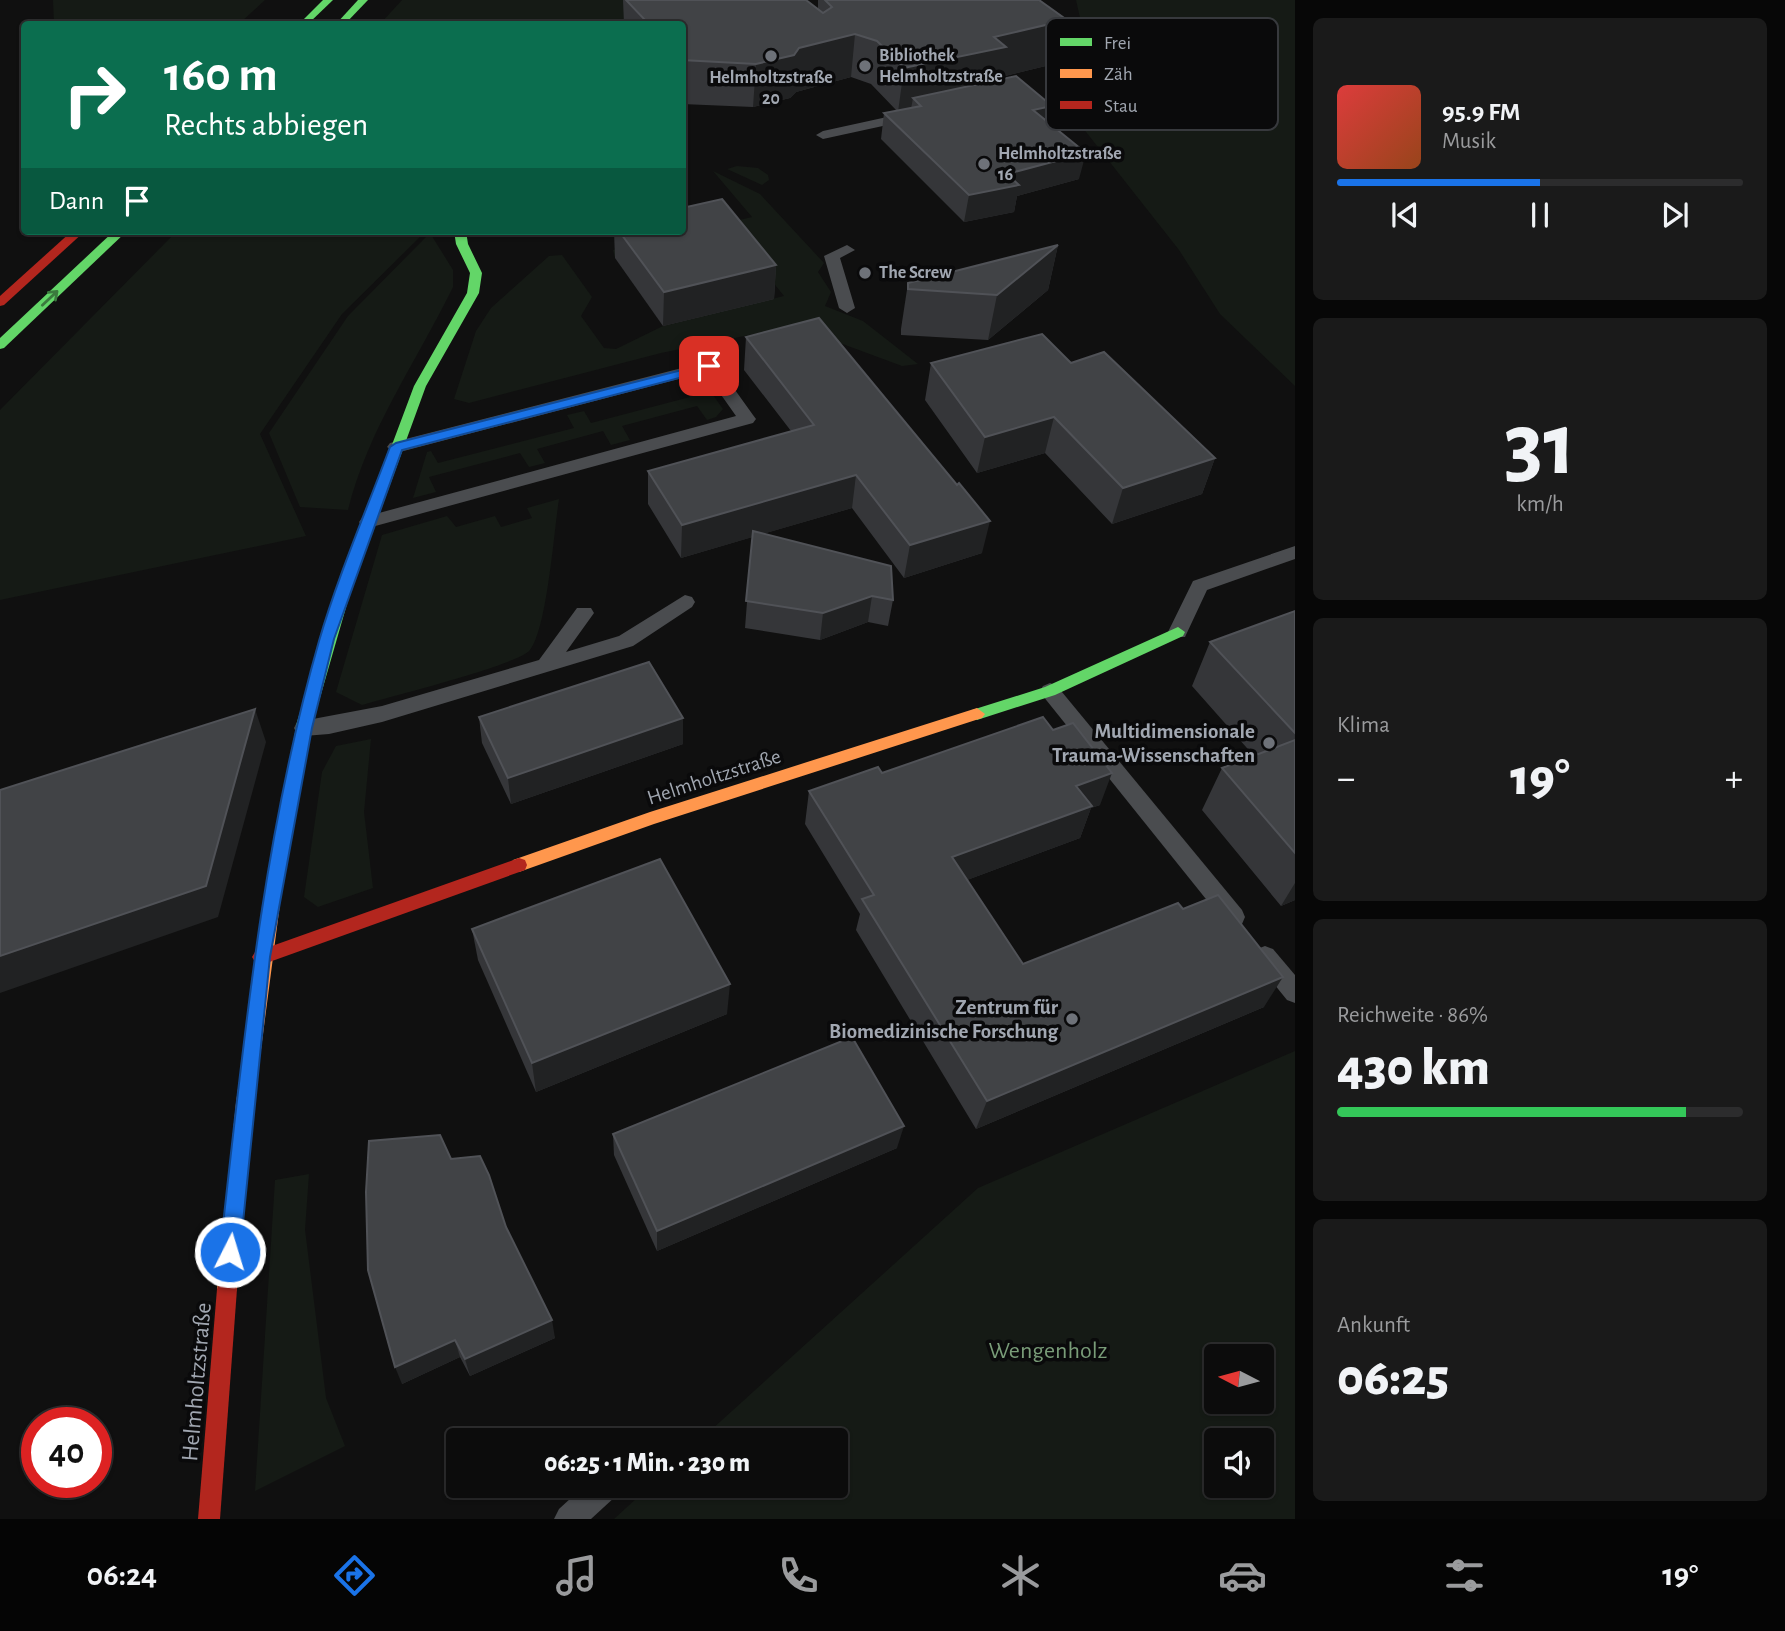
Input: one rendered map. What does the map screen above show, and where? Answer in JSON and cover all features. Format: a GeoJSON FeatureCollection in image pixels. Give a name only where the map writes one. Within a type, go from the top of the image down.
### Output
{"type":"FeatureCollection","features":[{"type":"Feature","properties":{"kind":"main road"},"geometry":{"type":"LineString","coordinates":[[306,21],[328,0]]}},
{"type":"Feature","properties":{"kind":"main road"},"geometry":{"type":"LineString","coordinates":[[343,21],[363,0]]}},
{"type":"Feature","properties":{"kind":"main road"},"geometry":{"type":"LineString","coordinates":[[0,302],[75,235]]}},
{"type":"Feature","properties":{"kind":"main road"},"geometry":{"type":"LineString","coordinates":[[0,345],[117,235]]}},
{"type":"Feature","properties":{"kind":"main road","name":"Helmholtzstraße"},"geometry":{"type":"LineString","coordinates":[[209,1519],[236,1185],[261,957],[304,728],[327,639],[396,447],[425,374],[468,303],[477,278],[460,235]]}},
{"type":"Feature","properties":{"kind":"main road","name":"Helmholtzstraße"},"geometry":{"type":"LineString","coordinates":[[261,957],[650,819],[1050,691],[1178,632]]}},
{"type":"Feature","properties":{"kind":"lane"},"geometry":{"type":"LineString","coordinates":[[823,135],[920,114]]}},
{"type":"Feature","properties":{"kind":"lane"},"geometry":{"type":"LineString","coordinates":[[846,308],[832,256],[847,250]]}},
{"type":"Feature","properties":{"kind":"lane"},"geometry":{"type":"LineString","coordinates":[[368,522],[747,419],[709,366],[396,447]]}},
{"type":"Feature","properties":{"kind":"lane"},"geometry":{"type":"LineString","coordinates":[[1178,632],[1200,586],[1295,552]]}},
{"type":"Feature","properties":{"kind":"lane"},"geometry":{"type":"LineString","coordinates":[[304,728],[329,726],[382,714],[626,641],[685,602]]}},
{"type":"Feature","properties":{"kind":"lane"},"geometry":{"type":"LineString","coordinates":[[545,666],[584,613]]}},
{"type":"Feature","properties":{"kind":"lane"},"geometry":{"type":"LineString","coordinates":[[1050,691],[1295,993]]}},
{"type":"Feature","properties":{"kind":"lane"},"geometry":{"type":"LineString","coordinates":[[569,1519],[593,1498]]}},
{"type":"Feature","properties":{"kind":"green space"},"geometry":{"type":"Polygon","coordinates":[[[53,0],[265,0],[242,21],[54,21],[53,0]]]}},
{"type":"Feature","properties":{"kind":"green space"},"geometry":{"type":"Polygon","coordinates":[[[402,0],[727,0],[653,10],[628,21],[383,21],[402,0]]]}},
{"type":"Feature","properties":{"kind":"green space"},"geometry":{"type":"Polygon","coordinates":[[[1076,0],[1295,0],[1295,386],[1220,314],[1179,250],[1085,130],[1278,130],[1278,18],[1080,18],[1076,0]]]}},
{"type":"Feature","properties":{"kind":"green space"},"geometry":{"type":"Polygon","coordinates":[[[737,166],[758,168],[768,175],[769,180],[762,185],[727,169],[737,166]]]}},
{"type":"Feature","properties":{"kind":"green space"},"geometry":{"type":"Polygon","coordinates":[[[713,171],[760,194],[824,263],[818,272],[831,292],[825,306],[863,321],[918,364],[902,366],[794,326],[661,353],[469,403],[454,399],[476,331],[491,308],[549,256],[562,255],[592,297],[581,316],[604,348],[616,349],[663,326],[784,296],[731,230],[615,258],[613,250],[686,235],[686,233],[752,217],[713,171]]]}},
{"type":"Feature","properties":{"kind":"green space"},"geometry":{"type":"Polygon","coordinates":[[[173,235],[422,235],[342,314],[260,434],[306,536],[0,600],[0,410],[173,235]]]}},
{"type":"Feature","properties":{"kind":"green space"},"geometry":{"type":"Polygon","coordinates":[[[428,235],[431,235],[453,270],[453,287],[381,423],[357,480],[348,510],[300,507],[269,433],[348,316],[428,235]]]}},
{"type":"Feature","properties":{"kind":"green space"},"geometry":{"type":"Polygon","coordinates":[[[696,382],[706,385],[723,409],[716,417],[707,420],[697,406],[622,426],[630,440],[611,445],[603,431],[537,449],[545,463],[529,467],[520,453],[429,477],[436,492],[413,498],[427,452],[431,451],[438,463],[574,428],[567,415],[584,411],[591,423],[690,397],[683,385],[696,382]]]}},
{"type":"Feature","properties":{"kind":"green space"},"geometry":{"type":"Polygon","coordinates":[[[559,499],[541,622],[530,650],[478,672],[362,705],[336,692],[382,535],[447,516],[456,527],[495,516],[501,527],[532,518],[527,508],[559,499]]]}},
{"type":"Feature","properties":{"kind":"green space"},"geometry":{"type":"Polygon","coordinates":[[[371,739],[364,812],[373,888],[318,907],[304,897],[322,772],[336,746],[371,739]]]}},
{"type":"Feature","properties":{"kind":"green space","name":"Wengenholz"},"geometry":{"type":"Polygon","coordinates":[[[1295,1051],[1295,1519],[614,1519],[637,1498],[848,1498],[848,1428],[713,1428],[978,1188],[1295,1051]]]}},
{"type":"Feature","properties":{"kind":"green space"},"geometry":{"type":"Polygon","coordinates":[[[309,1174],[305,1230],[326,1398],[345,1446],[255,1491],[275,1180],[309,1174]]]}},
{"type":"Feature","properties":{"kind":"building"},"geometry":{"type":"Polygon","coordinates":[[[626,0],[806,0],[823,13],[832,7],[825,0],[1039,0],[1064,18],[1046,18],[1046,25],[994,37],[1006,47],[904,68],[877,41],[855,34],[799,48],[794,55],[756,64],[686,60],[686,21],[646,21],[626,0]]]}},
{"type":"Feature","properties":{"kind":"building"},"geometry":{"type":"Polygon","coordinates":[[[1016,76],[1046,101],[1046,107],[1033,110],[1046,121],[1046,130],[1058,130],[1086,153],[1007,174],[1019,185],[969,195],[884,113],[921,106],[913,98],[1016,76]]]}},
{"type":"Feature","properties":{"kind":"building"},"geometry":{"type":"Polygon","coordinates":[[[722,199],[776,265],[664,292],[622,235],[686,235],[686,207],[722,199]]]}},
{"type":"Feature","properties":{"kind":"building"},"geometry":{"type":"Polygon","coordinates":[[[1058,245],[997,295],[908,289],[908,283],[1058,245]]]}},
{"type":"Feature","properties":{"kind":"building"},"geometry":{"type":"Polygon","coordinates":[[[819,318],[990,521],[910,545],[856,475],[682,525],[648,471],[814,425],[746,337],[819,318]]]}},
{"type":"Feature","properties":{"kind":"building"},"geometry":{"type":"Polygon","coordinates":[[[1042,334],[1071,363],[1104,352],[1215,458],[1123,488],[1054,417],[985,437],[931,363],[1042,334]]]}},
{"type":"Feature","properties":{"kind":"building"},"geometry":{"type":"Polygon","coordinates":[[[753,531],[891,566],[893,600],[872,596],[823,613],[746,601],[753,531]]]}},
{"type":"Feature","properties":{"kind":"building"},"geometry":{"type":"Polygon","coordinates":[[[1295,611],[1295,733],[1210,642],[1295,611]]]}},
{"type":"Feature","properties":{"kind":"building"},"geometry":{"type":"Polygon","coordinates":[[[649,662],[683,718],[508,778],[479,717],[649,662]]]}},
{"type":"Feature","properties":{"kind":"building"},"geometry":{"type":"Polygon","coordinates":[[[255,709],[206,886],[0,956],[0,790],[255,709]]]}},
{"type":"Feature","properties":{"kind":"building"},"geometry":{"type":"Polygon","coordinates":[[[1043,717],[1053,730],[1073,723],[1112,773],[1076,786],[1092,806],[952,857],[1023,964],[1178,903],[1183,909],[1218,895],[1283,977],[987,1101],[862,899],[874,895],[809,791],[878,767],[882,773],[1043,717]]]}},
{"type":"Feature","properties":{"kind":"building"},"geometry":{"type":"Polygon","coordinates":[[[1295,740],[1295,853],[1222,768],[1295,740]]]}},
{"type":"Feature","properties":{"kind":"building"},"geometry":{"type":"Polygon","coordinates":[[[660,859],[730,984],[532,1063],[472,929],[660,859]]]}},
{"type":"Feature","properties":{"kind":"building"},"geometry":{"type":"Polygon","coordinates":[[[852,1037],[904,1126],[657,1231],[613,1134],[852,1037]]]}},
{"type":"Feature","properties":{"kind":"building"},"geometry":{"type":"Polygon","coordinates":[[[440,1135],[451,1159],[480,1156],[506,1227],[552,1320],[465,1359],[455,1340],[395,1367],[368,1270],[366,1192],[369,1141],[440,1135]]]}},
{"type":"Feature","properties":{"kind":"traffic: fast"},"geometry":{"type":"LineString","coordinates":[[306,21],[328,0]]}},
{"type":"Feature","properties":{"kind":"traffic: fast"},"geometry":{"type":"LineString","coordinates":[[343,21],[363,0]]}},
{"type":"Feature","properties":{"kind":"traffic: fast"},"geometry":{"type":"LineString","coordinates":[[0,345],[117,235]]}},
{"type":"Feature","properties":{"kind":"traffic: fast"},"geometry":{"type":"LineString","coordinates":[[275,881],[305,722],[342,597],[420,386],[473,293],[476,273],[461,235]]}},
{"type":"Feature","properties":{"kind":"traffic: fast"},"geometry":{"type":"LineString","coordinates":[[977,714],[1050,691],[1178,632]]}},
{"type":"Feature","properties":{"kind":"traffic: slow"},"geometry":{"type":"LineString","coordinates":[[519,865],[650,819],[977,714]]}},
{"type":"Feature","properties":{"kind":"traffic: slow"},"geometry":{"type":"LineString","coordinates":[[227,1289],[245,1103],[275,881]]}},
{"type":"Feature","properties":{"kind":"traffic: jam"},"geometry":{"type":"LineString","coordinates":[[0,302],[75,235]]}},
{"type":"Feature","properties":{"kind":"traffic: jam"},"geometry":{"type":"LineString","coordinates":[[261,957],[519,865]]}},
{"type":"Feature","properties":{"kind":"traffic: jam"},"geometry":{"type":"LineString","coordinates":[[209,1519],[227,1289]]}},
{"type":"Feature","properties":{"kind":"place","name":"Helmholtzstraße 20"},"geometry":{"type":"Point","coordinates":[771,56]}},
{"type":"Feature","properties":{"kind":"place","name":"Bibliothek Helmholtzstraße"},"geometry":{"type":"Point","coordinates":[865,66]}},
{"type":"Feature","properties":{"kind":"place","name":"Helmholtzstraße 16"},"geometry":{"type":"Point","coordinates":[984,164]}},
{"type":"Feature","properties":{"kind":"place","name":"The Screw"},"geometry":{"type":"Point","coordinates":[865,273]}},
{"type":"Feature","properties":{"kind":"place","name":"Multidimensionale Trauma-Wissenschaften"},"geometry":{"type":"Point","coordinates":[1269,743]}},
{"type":"Feature","properties":{"kind":"place","name":"Zentrum für Biomedizinische Forschung"},"geometry":{"type":"Point","coordinates":[1072,1019]}},
{"type":"Feature","properties":{"kind":"route"},"geometry":{"type":"LineString","coordinates":[[230,1252],[261,957],[304,728],[327,639],[396,447],[709,366]]}}]}
